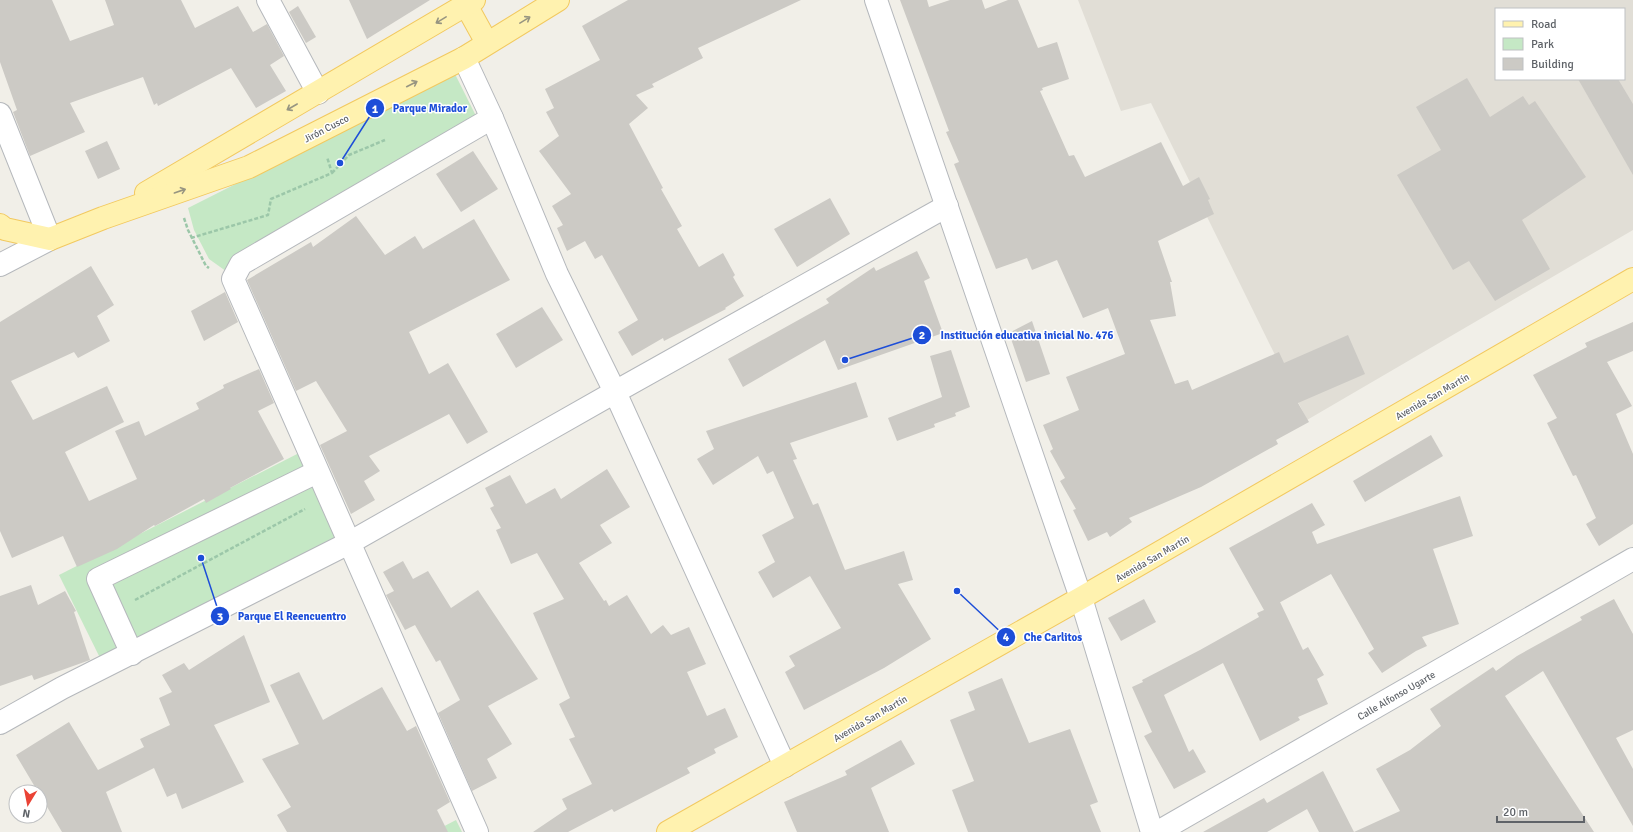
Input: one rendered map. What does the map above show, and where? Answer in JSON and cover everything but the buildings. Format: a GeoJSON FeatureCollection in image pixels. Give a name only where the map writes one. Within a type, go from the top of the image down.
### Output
{"type":"FeatureCollection","features":[{"type":"Feature","properties":{"kind":"main road","name":"Jirón Cusco"},"geometry":{"type":"LineString","coordinates":[[50,239],[103,218],[249,167],[464,58],[558,0]]}},
{"type":"Feature","properties":{"kind":"main road","name":"Jirón Cusco"},"geometry":{"type":"LineString","coordinates":[[103,218],[468,2]]}},
{"type":"Feature","properties":{"kind":"main road"},"geometry":{"type":"LineString","coordinates":[[468,2],[487,43]]}},
{"type":"Feature","properties":{"kind":"main road"},"geometry":{"type":"LineString","coordinates":[[0,226],[5,229],[50,239]]}},
{"type":"Feature","properties":{"kind":"main road","name":"Avenida San Martín"},"geometry":{"type":"LineString","coordinates":[[668,832],[1081,598],[1633,280]]}},
{"type":"Feature","properties":{"kind":"street"},"geometry":{"type":"LineString","coordinates":[[268,0],[318,92]]}},
{"type":"Feature","properties":{"kind":"street"},"geometry":{"type":"LineString","coordinates":[[876,0],[1081,598],[1152,832]]}},
{"type":"Feature","properties":{"kind":"street"},"geometry":{"type":"LineString","coordinates":[[464,58],[492,118],[557,274],[615,392],[785,766]]}},
{"type":"Feature","properties":{"kind":"street"},"geometry":{"type":"LineString","coordinates":[[0,114],[50,239],[0,266]]}},
{"type":"Feature","properties":{"kind":"street"},"geometry":{"type":"LineString","coordinates":[[477,832],[233,280],[241,264],[492,118]]}},
{"type":"Feature","properties":{"kind":"street"},"geometry":{"type":"LineString","coordinates":[[0,723],[62,688],[132,654],[349,543],[947,206]]}},
{"type":"Feature","properties":{"kind":"street"},"geometry":{"type":"LineString","coordinates":[[132,654],[98,579],[317,472]]}},
{"type":"Feature","properties":{"kind":"street","name":"Calle Alfonso Ugarte"},"geometry":{"type":"LineString","coordinates":[[1158,832],[1633,559]]}},
{"type":"Feature","properties":{"kind":"street"},"geometry":{"type":"LineString","coordinates":[[0,706],[62,688]]}},
{"type":"Feature","properties":{"kind":"path"},"geometry":{"type":"LineString","coordinates":[[319,132],[332,173]]}},
{"type":"Feature","properties":{"kind":"path"},"geometry":{"type":"LineString","coordinates":[[191,238],[268,216],[271,199],[332,173],[349,155],[385,140]]}},
{"type":"Feature","properties":{"kind":"path"},"geometry":{"type":"LineString","coordinates":[[176,192],[191,238],[206,266],[233,280]]}},
{"type":"Feature","properties":{"kind":"path"},"geometry":{"type":"LineString","coordinates":[[113,612],[309,507]]}},
{"type":"Feature","properties":{"kind":"shaded area"},"geometry":{"type":"Polygon","coordinates":[[[1078,0],[1633,0],[1633,230],[1307,420],[1151,103],[1121,111],[1078,0]]]}},
{"type":"Feature","properties":{"kind":"green space"},"geometry":{"type":"Polygon","coordinates":[[[455,74],[477,118],[230,274],[209,259],[194,230],[188,208],[455,74]]]}},
{"type":"Feature","properties":{"kind":"green space"},"geometry":{"type":"Polygon","coordinates":[[[301,452],[342,541],[103,664],[59,575],[301,452]]]}},
{"type":"Feature","properties":{"kind":"green space"},"geometry":{"type":"Polygon","coordinates":[[[456,820],[462,832],[433,832],[456,820]]]}},
{"type":"Feature","properties":{"kind":"place","name":"Parque Mirador"},"geometry":{"type":"Point","coordinates":[340,163]}},
{"type":"Feature","properties":{"kind":"place","name":"Institución educativa inicial No. 476"},"geometry":{"type":"Point","coordinates":[845,360]}},
{"type":"Feature","properties":{"kind":"place","name":"Parque El Reencuentro"},"geometry":{"type":"Point","coordinates":[201,558]}},
{"type":"Feature","properties":{"kind":"place","name":"Che Carlitos"},"geometry":{"type":"Point","coordinates":[957,591]}}]}
